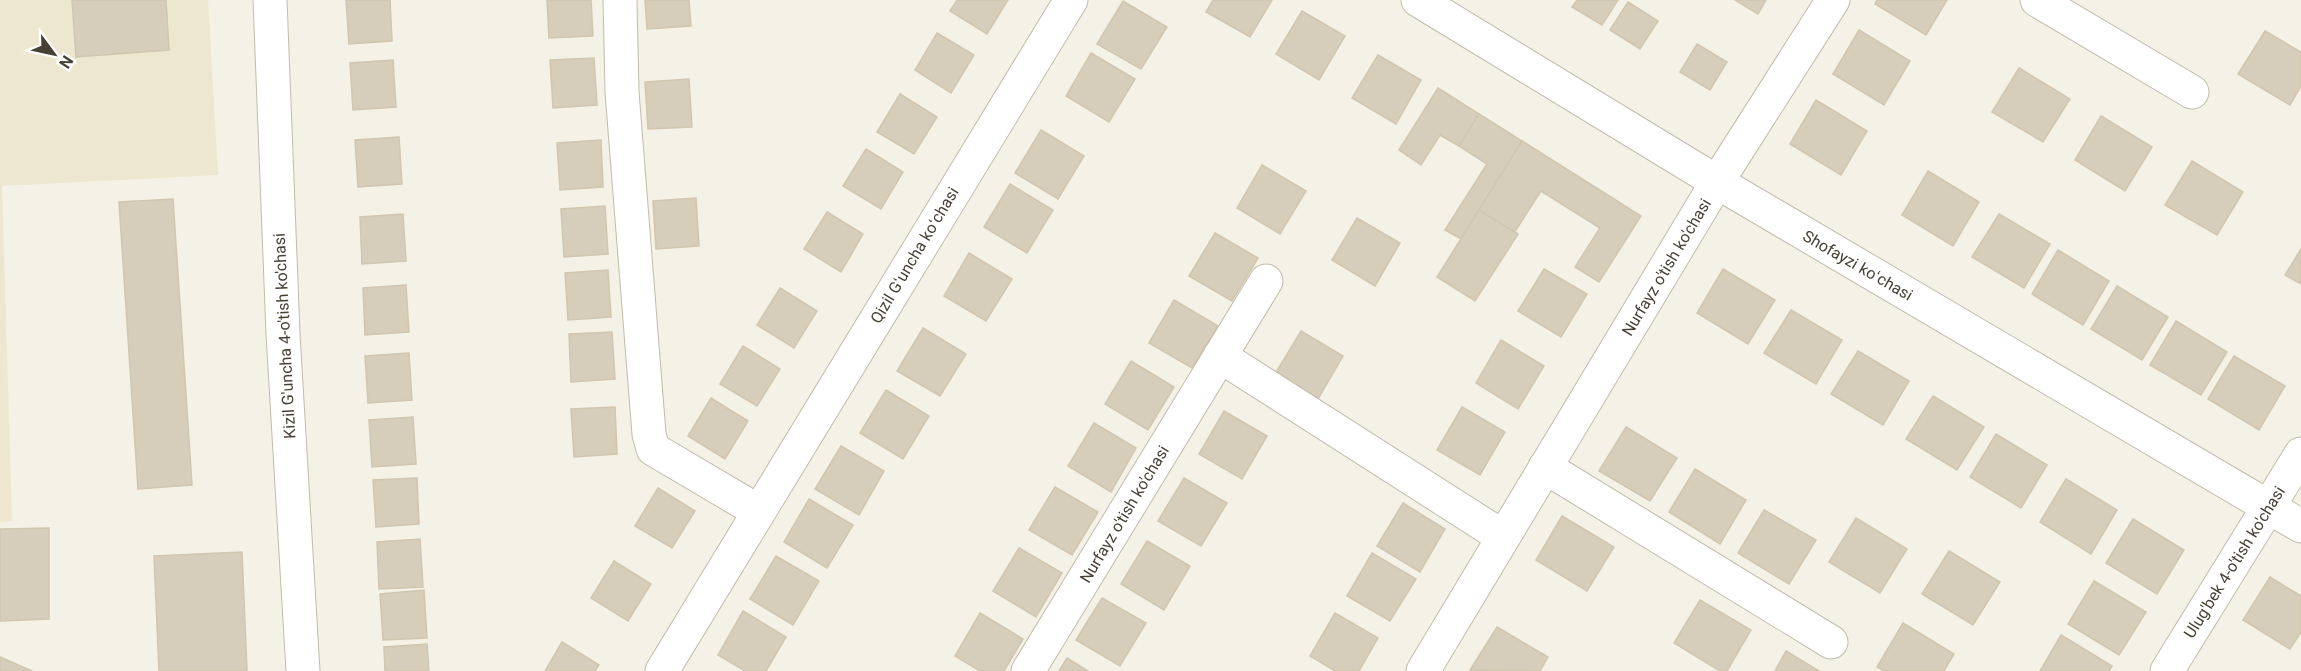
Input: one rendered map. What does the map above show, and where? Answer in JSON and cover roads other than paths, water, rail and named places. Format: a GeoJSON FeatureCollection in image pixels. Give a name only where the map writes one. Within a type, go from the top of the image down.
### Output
{"type":"FeatureCollection","features":[{"type":"Feature","properties":{"kind":"street","name":"Kizil G'uncha 4-o'tish ko'chasi"},"geometry":{"type":"LineString","coordinates":[[270,0],[283,334],[303,671]]}},
{"type":"Feature","properties":{"kind":"street"},"geometry":{"type":"LineString","coordinates":[[620,0],[622,92],[648,422],[653,449],[758,511]]}},
{"type":"Feature","properties":{"kind":"street","name":"Qizil Gʻuncha koʻchasi"},"geometry":{"type":"LineString","coordinates":[[662,671],[1071,0]]}},
{"type":"Feature","properties":{"kind":"street","name":"Shofayzi koʻchasi"},"geometry":{"type":"LineString","coordinates":[[1418,0],[1717,182],[2301,526]]}},
{"type":"Feature","properties":{"kind":"street","name":"Nurfayz o'tish ko'chasi"},"geometry":{"type":"LineString","coordinates":[[1423,671],[1717,182],[1833,0]]}},
{"type":"Feature","properties":{"kind":"street"},"geometry":{"type":"LineString","coordinates":[[2037,0],[2192,92]]}},
{"type":"Feature","properties":{"kind":"street","name":"Nurfayz o'tish ko'chasi"},"geometry":{"type":"LineString","coordinates":[[1028,671],[1266,281]]}},
{"type":"Feature","properties":{"kind":"street"},"geometry":{"type":"LineString","coordinates":[[1220,356],[1503,537]]}},
{"type":"Feature","properties":{"kind":"street","name":"Ulug'bek 4-o'tish ko'chasi"},"geometry":{"type":"LineString","coordinates":[[2167,671],[2301,454]]}},
{"type":"Feature","properties":{"kind":"street"},"geometry":{"type":"LineString","coordinates":[[1545,467],[1831,642]]}}]}
